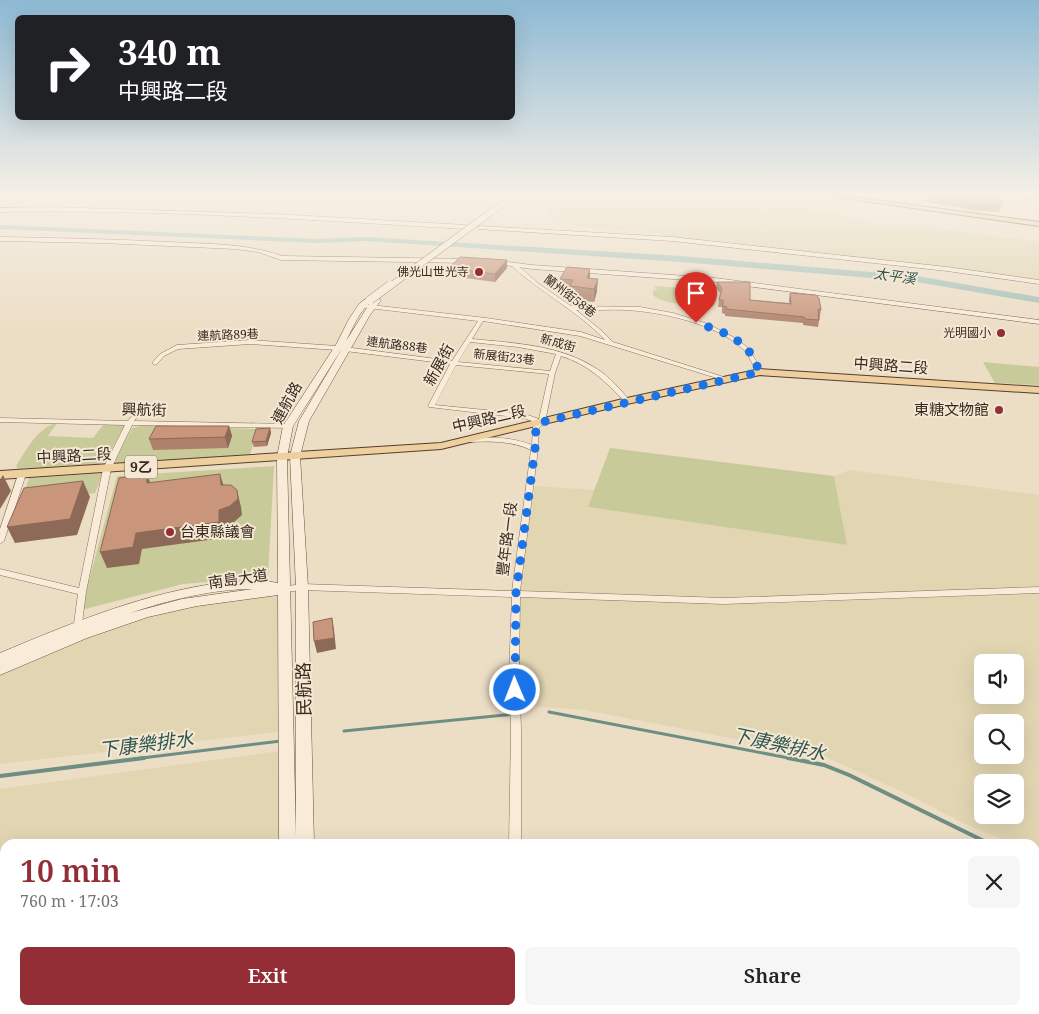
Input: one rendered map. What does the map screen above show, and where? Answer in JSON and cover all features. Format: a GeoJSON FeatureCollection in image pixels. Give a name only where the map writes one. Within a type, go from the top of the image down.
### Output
{"type":"FeatureCollection","features":[{"type":"Feature","properties":{"kind":"main road","name":"中興路二段"},"geometry":{"type":"LineString","coordinates":[[0,475],[107,470],[441,446],[627,401],[760,372],[1039,390]]}},
{"type":"Feature","properties":{"kind":"street"},"geometry":{"type":"LineString","coordinates":[[100,240],[236,247],[259,250],[281,258],[494,262],[715,280],[1039,322]]}},
{"type":"Feature","properties":{"kind":"street"},"geometry":{"type":"LineString","coordinates":[[370,303],[455,240]]}},
{"type":"Feature","properties":{"kind":"street"},"geometry":{"type":"LineString","coordinates":[[684,240],[938,268],[1039,282]]}},
{"type":"Feature","properties":{"kind":"street","name":"蘭州街58巷"},"geometry":{"type":"LineString","coordinates":[[514,265],[524,275],[572,308],[613,345]]}},
{"type":"Feature","properties":{"kind":"street"},"geometry":{"type":"LineString","coordinates":[[370,303],[568,332],[725,379]]}},
{"type":"Feature","properties":{"kind":"street","name":"連航路"},"geometry":{"type":"LineString","coordinates":[[283,538],[282,457],[288,426],[312,389],[342,349],[370,303]]}},
{"type":"Feature","properties":{"kind":"street"},"geometry":{"type":"LineString","coordinates":[[572,308],[638,309],[670,314],[712,328],[728,335],[745,348],[760,372]]}},
{"type":"Feature","properties":{"kind":"street","name":"新展街"},"geometry":{"type":"LineString","coordinates":[[482,320],[454,363],[431,406],[525,416],[542,422]]}},
{"type":"Feature","properties":{"kind":"street","name":"新成街"},"geometry":{"type":"LineString","coordinates":[[468,340],[519,344],[581,361],[598,372],[627,401]]}},
{"type":"Feature","properties":{"kind":"street","name":"連航路89巷"},"geometry":{"type":"LineString","coordinates":[[155,363],[162,354],[178,347],[225,342],[342,349]]}},
{"type":"Feature","properties":{"kind":"street","name":"連航路"},"geometry":{"type":"LineString","coordinates":[[298,534],[294,456],[304,421],[323,390],[342,349]]}},
{"type":"Feature","properties":{"kind":"street","name":"連航路88巷"},"geometry":{"type":"LineString","coordinates":[[342,349],[454,363]]}},
{"type":"Feature","properties":{"kind":"street","name":"豐年路一段"},"geometry":{"type":"LineString","coordinates":[[515,839],[516,705],[514,674],[516,593],[535,449],[536,427],[542,422],[552,373],[559,354]]}},
{"type":"Feature","properties":{"kind":"street","name":"新展街23巷"},"geometry":{"type":"LineString","coordinates":[[454,363],[552,373]]}},
{"type":"Feature","properties":{"kind":"street"},"geometry":{"type":"LineString","coordinates":[[312,389],[323,390]]}},
{"type":"Feature","properties":{"kind":"street"},"geometry":{"type":"LineString","coordinates":[[77,631],[82,592],[107,470],[130,422],[143,404]]}},
{"type":"Feature","properties":{"kind":"street","name":"興航街"},"geometry":{"type":"LineString","coordinates":[[0,420],[288,426]]}},
{"type":"Feature","properties":{"kind":"street"},"geometry":{"type":"LineString","coordinates":[[468,440],[512,441],[525,443],[535,449]]}},
{"type":"Feature","properties":{"kind":"street"},"geometry":{"type":"LineString","coordinates":[[0,541],[22,474]]}},
{"type":"Feature","properties":{"kind":"street","name":"民航路"},"geometry":{"type":"LineString","coordinates":[[298,534],[302,587],[305,839]]}},
{"type":"Feature","properties":{"kind":"street","name":"民航路"},"geometry":{"type":"LineString","coordinates":[[283,538],[288,839]]}},
{"type":"Feature","properties":{"kind":"street"},"geometry":{"type":"LineString","coordinates":[[0,572],[82,592]]}},
{"type":"Feature","properties":{"kind":"street"},"geometry":{"type":"LineString","coordinates":[[285,589],[302,587],[724,601],[1039,590]]}},
{"type":"Feature","properties":{"kind":"street","name":"南島大道"},"geometry":{"type":"LineString","coordinates":[[0,660],[77,631],[167,607],[208,599],[285,589]]}},
{"type":"Feature","properties":{"kind":"street","name":"南島大道"},"geometry":{"type":"LineString","coordinates":[[0,670],[77,631]]}},
{"type":"Feature","properties":{"kind":"shaded area"},"geometry":{"type":"Polygon","coordinates":[[[704,240],[1026,240],[1039,242],[1039,280],[704,240]]]}},
{"type":"Feature","properties":{"kind":"shaded area"},"geometry":{"type":"Polygon","coordinates":[[[850,470],[1039,495],[1039,839],[1001,839],[963,823],[911,796],[824,756],[585,710],[516,705],[516,593],[535,486],[595,490],[589,507],[847,545],[834,476],[850,470]]]}},
{"type":"Feature","properties":{"kind":"shaded area"},"geometry":{"type":"Polygon","coordinates":[[[285,589],[286,731],[0,764],[0,670],[125,620],[285,589]]]}},
{"type":"Feature","properties":{"kind":"shaded area"},"geometry":{"type":"Polygon","coordinates":[[[287,750],[288,839],[0,839],[0,789],[287,750]]]}},
{"type":"Feature","properties":{"kind":"green space"},"geometry":{"type":"Polygon","coordinates":[[[656,286],[716,291],[716,293],[712,293],[716,299],[704,304],[694,305],[665,301],[653,295],[653,291],[658,289],[654,288],[656,286]]]}},
{"type":"Feature","properties":{"kind":"green space"},"geometry":{"type":"Polygon","coordinates":[[[983,362],[1039,367],[1039,385],[995,383],[983,362]]]}},
{"type":"Feature","properties":{"kind":"green space"},"geometry":{"type":"Polygon","coordinates":[[[57,423],[48,436],[93,438],[103,425],[123,425],[124,427],[105,461],[98,464],[18,469],[16,466],[38,434],[57,423]]]}},
{"type":"Feature","properties":{"kind":"green space"},"geometry":{"type":"Polygon","coordinates":[[[144,425],[258,429],[250,455],[117,463],[115,460],[132,428],[144,425]]]}},
{"type":"Feature","properties":{"kind":"green space"},"geometry":{"type":"Polygon","coordinates":[[[610,448],[834,476],[847,545],[588,507],[610,448]]]}},
{"type":"Feature","properties":{"kind":"green space"},"geometry":{"type":"Polygon","coordinates":[[[274,466],[268,577],[183,584],[81,610],[117,476],[274,466]]]}},
{"type":"Feature","properties":{"kind":"green space"},"geometry":{"type":"Polygon","coordinates":[[[103,473],[95,493],[21,502],[29,478],[103,473]]]}},
{"type":"Feature","properties":{"kind":"building"},"geometry":{"type":"Polygon","coordinates":[[[460,257],[507,260],[495,274],[449,268],[460,257]]]}},
{"type":"Feature","properties":{"kind":"building"},"geometry":{"type":"Polygon","coordinates":[[[567,267],[590,269],[587,278],[598,279],[594,289],[570,286],[573,280],[560,279],[567,267]]]}},
{"type":"Feature","properties":{"kind":"building"},"geometry":{"type":"Polygon","coordinates":[[[717,282],[750,282],[750,300],[791,304],[790,293],[816,295],[819,298],[821,310],[818,309],[819,320],[726,309],[727,307],[723,306],[723,300],[719,300],[722,288],[717,282]]]}},
{"type":"Feature","properties":{"kind":"building"},"geometry":{"type":"Polygon","coordinates":[[[156,426],[229,426],[225,437],[149,439],[156,426]]]}},
{"type":"Feature","properties":{"kind":"building"},"geometry":{"type":"Polygon","coordinates":[[[270,428],[266,441],[252,442],[256,429],[270,428]]]}},
{"type":"Feature","properties":{"kind":"building","name":"台東縣議會"},"geometry":{"type":"Polygon","coordinates":[[[147,474],[147,483],[220,474],[221,485],[231,485],[237,490],[238,499],[230,506],[219,510],[219,522],[136,533],[133,547],[100,552],[119,478],[147,474]]]}},
{"type":"Feature","properties":{"kind":"building"},"geometry":{"type":"Polygon","coordinates":[[[83,481],[70,519],[7,527],[24,488],[83,481]]]}},
{"type":"Feature","properties":{"kind":"building"},"geometry":{"type":"Polygon","coordinates":[[[332,618],[334,638],[314,641],[313,622],[332,618]]]}},
{"type":"Feature","properties":{"kind":"waterway","name":"太平溪"},"geometry":{"type":"LineString","coordinates":[[302,240],[334,240]]}},
{"type":"Feature","properties":{"kind":"waterway","name":"太平溪"},"geometry":{"type":"LineString","coordinates":[[387,240],[681,259],[871,275],[888,274],[1039,300]]}},
{"type":"Feature","properties":{"kind":"waterway","name":"下康樂排水"},"geometry":{"type":"LineString","coordinates":[[549,712],[794,759]]}},
{"type":"Feature","properties":{"kind":"waterway","name":"下康樂排水"},"geometry":{"type":"LineString","coordinates":[[344,731],[514,714]]}},
{"type":"Feature","properties":{"kind":"waterway","name":"下康樂排水"},"geometry":{"type":"LineString","coordinates":[[134,759],[281,741]]}},
{"type":"Feature","properties":{"kind":"waterway","name":"下康樂排水"},"geometry":{"type":"LineString","coordinates":[[0,776],[144,758]]}},
{"type":"Feature","properties":{"kind":"waterway","name":"下康樂排水"},"geometry":{"type":"LineString","coordinates":[[788,758],[824,765],[849,775],[980,839]]}},
{"type":"Feature","properties":{"kind":"place","name":"佛光山世光寺"},"geometry":{"type":"Point","coordinates":[479,272]}},
{"type":"Feature","properties":{"kind":"place","name":"光明國小"},"geometry":{"type":"Point","coordinates":[1001,333]}},
{"type":"Feature","properties":{"kind":"place","name":"東糖文物館"},"geometry":{"type":"Point","coordinates":[999,410]}},
{"type":"Feature","properties":{"kind":"place","name":"台東縣議會"},"geometry":{"type":"Point","coordinates":[170,532]}},
{"type":"Feature","properties":{"kind":"route"},"geometry":{"type":"LineString","coordinates":[[515,690],[516,593],[535,449],[536,427],[542,422],[627,401],[760,372],[751,355],[739,343],[720,331],[696,323]]}}]}
